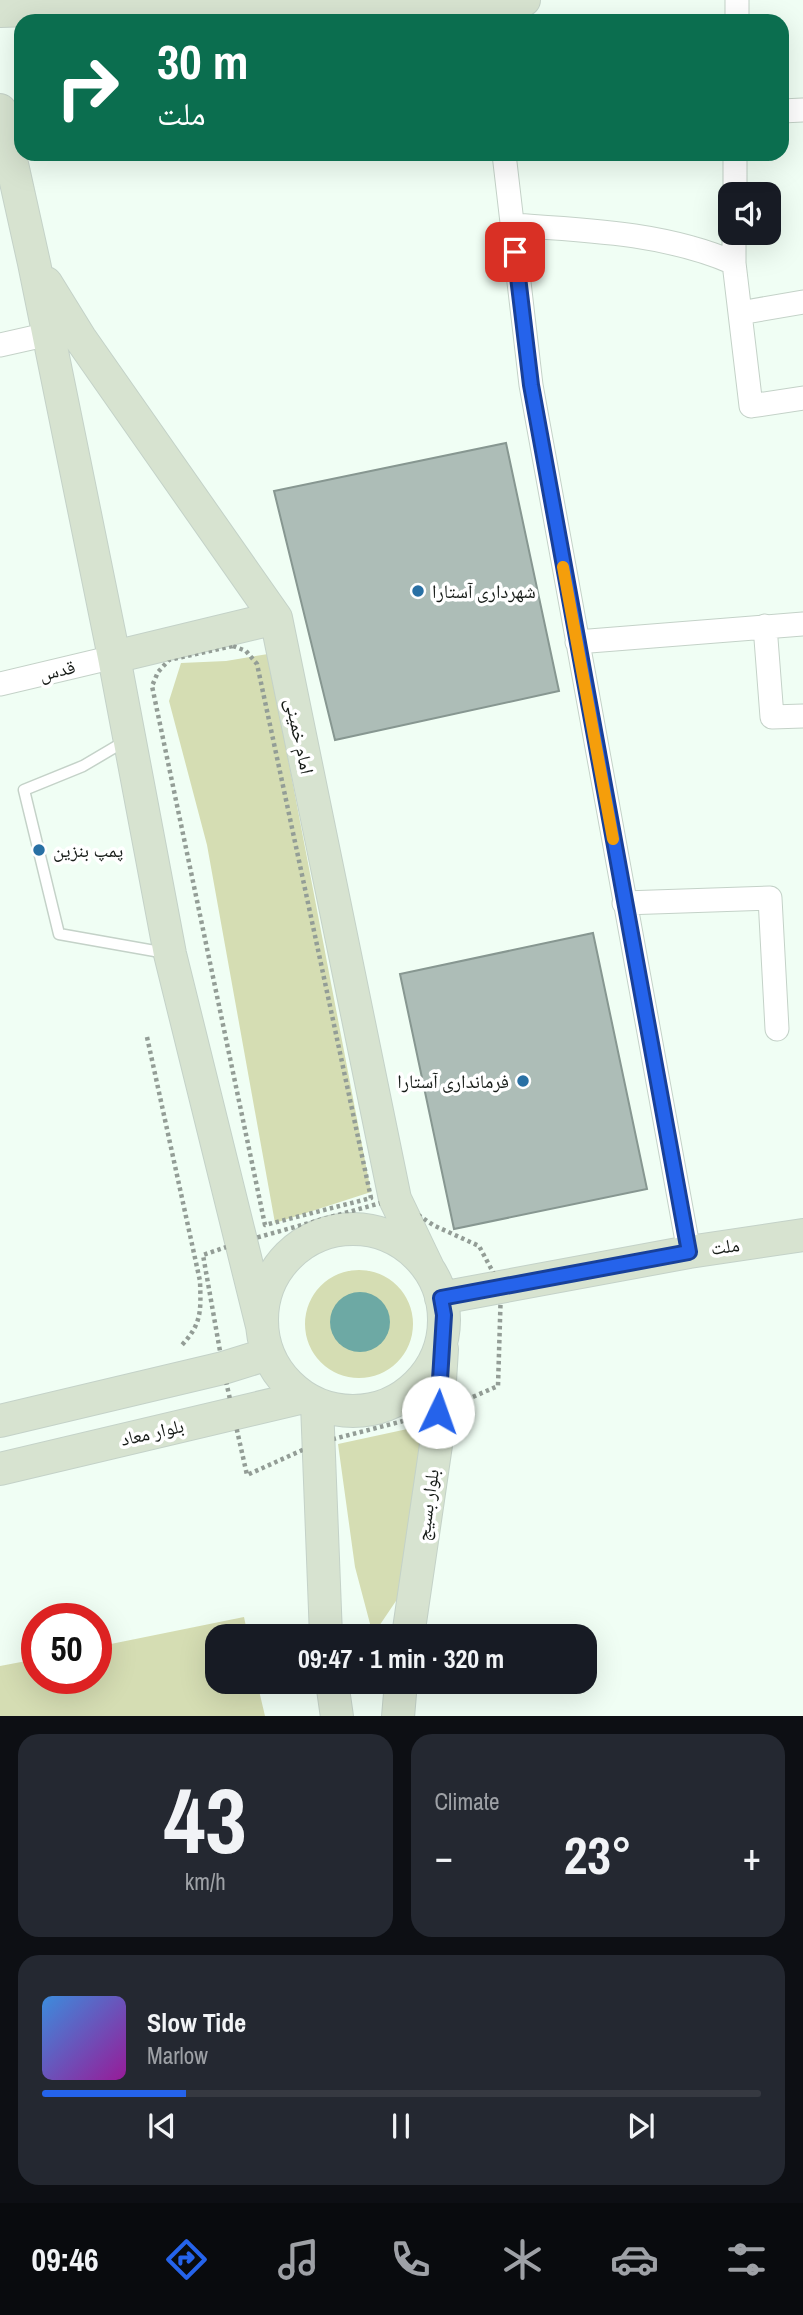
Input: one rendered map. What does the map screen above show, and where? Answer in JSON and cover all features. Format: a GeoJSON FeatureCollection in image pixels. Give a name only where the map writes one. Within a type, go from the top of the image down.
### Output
{"type":"FeatureCollection","features":[{"type":"Feature","properties":{"kind":"street"},"geometry":{"type":"LineString","coordinates":[[0,11],[166,3],[488,8],[524,0]]}},
{"type":"Feature","properties":{"kind":"street","name":"امام خمینی"},"geometry":{"type":"LineString","coordinates":[[0,110],[49,334],[130,738],[170,954],[265,1340]]}},
{"type":"Feature","properties":{"kind":"street"},"geometry":{"type":"LineString","coordinates":[[505,161],[531,385],[689,1252]]}},
{"type":"Feature","properties":{"kind":"street"},"geometry":{"type":"LineString","coordinates":[[735,161],[735,182]]}},
{"type":"Feature","properties":{"kind":"street"},"geometry":{"type":"LineString","coordinates":[[512,225],[644,238],[715,255],[734,263]]}},
{"type":"Feature","properties":{"kind":"street"},"geometry":{"type":"LineString","coordinates":[[734,245],[751,407],[803,398]]}},
{"type":"Feature","properties":{"kind":"street","name":"امام خمینی"},"geometry":{"type":"LineString","coordinates":[[34,264],[80,338],[276,618],[383,1199],[428,1268]]}},
{"type":"Feature","properties":{"kind":"street"},"geometry":{"type":"LineString","coordinates":[[740,313],[803,302]]}},
{"type":"Feature","properties":{"kind":"street"},"geometry":{"type":"LineString","coordinates":[[0,345],[49,334]]}},
{"type":"Feature","properties":{"kind":"street"},"geometry":{"type":"LineString","coordinates":[[114,657],[276,618]]}},
{"type":"Feature","properties":{"kind":"street"},"geometry":{"type":"LineString","coordinates":[[577,642],[803,624]]}},
{"type":"Feature","properties":{"kind":"street"},"geometry":{"type":"LineString","coordinates":[[765,626],[772,717],[803,716]]}},
{"type":"Feature","properties":{"kind":"street","name":"قدس"},"geometry":{"type":"LineString","coordinates":[[0,684],[114,657]]}},
{"type":"Feature","properties":{"kind":"street"},"geometry":{"type":"LineString","coordinates":[[624,903],[770,898],[777,1029]]}},
{"type":"Feature","properties":{"kind":"street"},"geometry":{"type":"LineString","coordinates":[[351,1229],[381,1233],[407,1247],[428,1268],[441,1298],[443,1332],[436,1359],[420,1382],[398,1399],[372,1409],[344,1411],[310,1401],[282,1378],[265,1340],[264,1297],[276,1270],[296,1248],[323,1234],[351,1229]]}},
{"type":"Feature","properties":{"kind":"street","name":"ملت"},"geometry":{"type":"LineString","coordinates":[[441,1298],[689,1252],[803,1235]]}},
{"type":"Feature","properties":{"kind":"street","name":"بلوار بسیج"},"geometry":{"type":"LineString","coordinates":[[410,1624],[436,1445],[443,1332]]}},
{"type":"Feature","properties":{"kind":"street"},"geometry":{"type":"LineString","coordinates":[[0,1421],[222,1368],[265,1340]]}},
{"type":"Feature","properties":{"kind":"street"},"geometry":{"type":"LineString","coordinates":[[310,1401],[318,1443],[326,1624]]}},
{"type":"Feature","properties":{"kind":"street","name":"بلوار معاد"},"geometry":{"type":"LineString","coordinates":[[0,1469],[234,1413],[310,1401]]}},
{"type":"Feature","properties":{"kind":"street"},"geometry":{"type":"LineString","coordinates":[[70,1403],[81,1448]]}},
{"type":"Feature","properties":{"kind":"street"},"geometry":{"type":"LineString","coordinates":[[334,1694],[337,1716]]}},
{"type":"Feature","properties":{"kind":"street"},"geometry":{"type":"LineString","coordinates":[[398,1716],[400,1694]]}},
{"type":"Feature","properties":{"kind":"lane"},"geometry":{"type":"LineString","coordinates":[[130,738],[83,766],[24,790],[59,934],[170,954]]}},
{"type":"Feature","properties":{"kind":"path"},"geometry":{"type":"LineString","coordinates":[[383,1199],[203,1255],[222,1368],[247,1475],[318,1443],[438,1412],[498,1386],[501,1287],[479,1246],[433,1226],[383,1199],[265,1225],[152,686],[158,672],[169,660],[233,646],[246,651],[257,664],[383,1199]]}},
{"type":"Feature","properties":{"kind":"path"},"geometry":{"type":"LineString","coordinates":[[147,1037],[200,1281],[201,1307],[194,1332],[178,1349]]}},
{"type":"Feature","properties":{"kind":"green space"},"geometry":{"type":"Polygon","coordinates":[[[268,654],[371,1192],[275,1223],[207,845],[169,701],[181,663],[226,661],[268,654]]]}},
{"type":"Feature","properties":{"kind":"green space"},"geometry":{"type":"Polygon","coordinates":[[[359,1270],[380,1274],[397,1286],[409,1303],[413,1324],[409,1345],[397,1362],[380,1374],[359,1378],[338,1374],[321,1362],[309,1345],[305,1324],[309,1303],[321,1286],[338,1274],[359,1270]]]}},
{"type":"Feature","properties":{"kind":"green space"},"geometry":{"type":"Polygon","coordinates":[[[426,1425],[398,1598],[380,1624],[370,1624],[355,1567],[338,1444],[426,1425]]]}},
{"type":"Feature","properties":{"kind":"green space"},"geometry":{"type":"Polygon","coordinates":[[[244,1617],[245,1624],[209,1624],[244,1617]]]}},
{"type":"Feature","properties":{"kind":"green space"},"geometry":{"type":"Polygon","coordinates":[[[205,1625],[205,1694],[260,1694],[265,1716],[0,1716],[0,1666],[21,1662],[21,1694],[112,1694],[112,1644],[205,1625]]]}},
{"type":"Feature","properties":{"kind":"water"},"geometry":{"type":"Polygon","coordinates":[[[354,1292],[366,1292],[385,1305],[390,1322],[388,1334],[377,1347],[366,1352],[354,1352],[335,1339],[330,1328],[330,1316],[343,1297],[354,1292]]]}},
{"type":"Feature","properties":{"kind":"building","name":"شهرداری آستارا"},"geometry":{"type":"Polygon","coordinates":[[[506,443],[559,691],[335,740],[274,491],[506,443]]]}},
{"type":"Feature","properties":{"kind":"building","name":"فرمانداری آستارا"},"geometry":{"type":"Polygon","coordinates":[[[593,933],[647,1189],[454,1229],[400,974],[593,933]]]}},
{"type":"Feature","properties":{"kind":"slow traffic"},"geometry":{"type":"LineString","coordinates":[[563,567],[613,839]]}},
{"type":"Feature","properties":{"kind":"place","name":"شهرداری آستارا"},"geometry":{"type":"Point","coordinates":[418,591]}},
{"type":"Feature","properties":{"kind":"place","name":"پمپ بنزین"},"geometry":{"type":"Point","coordinates":[39,850]}},
{"type":"Feature","properties":{"kind":"place","name":"فرمانداری آستارا"},"geometry":{"type":"Point","coordinates":[523,1081]}},
{"type":"Feature","properties":{"kind":"route"},"geometry":{"type":"LineString","coordinates":[[438,1412],[444,1315],[441,1298],[689,1252],[531,385],[515,252]]}}]}
